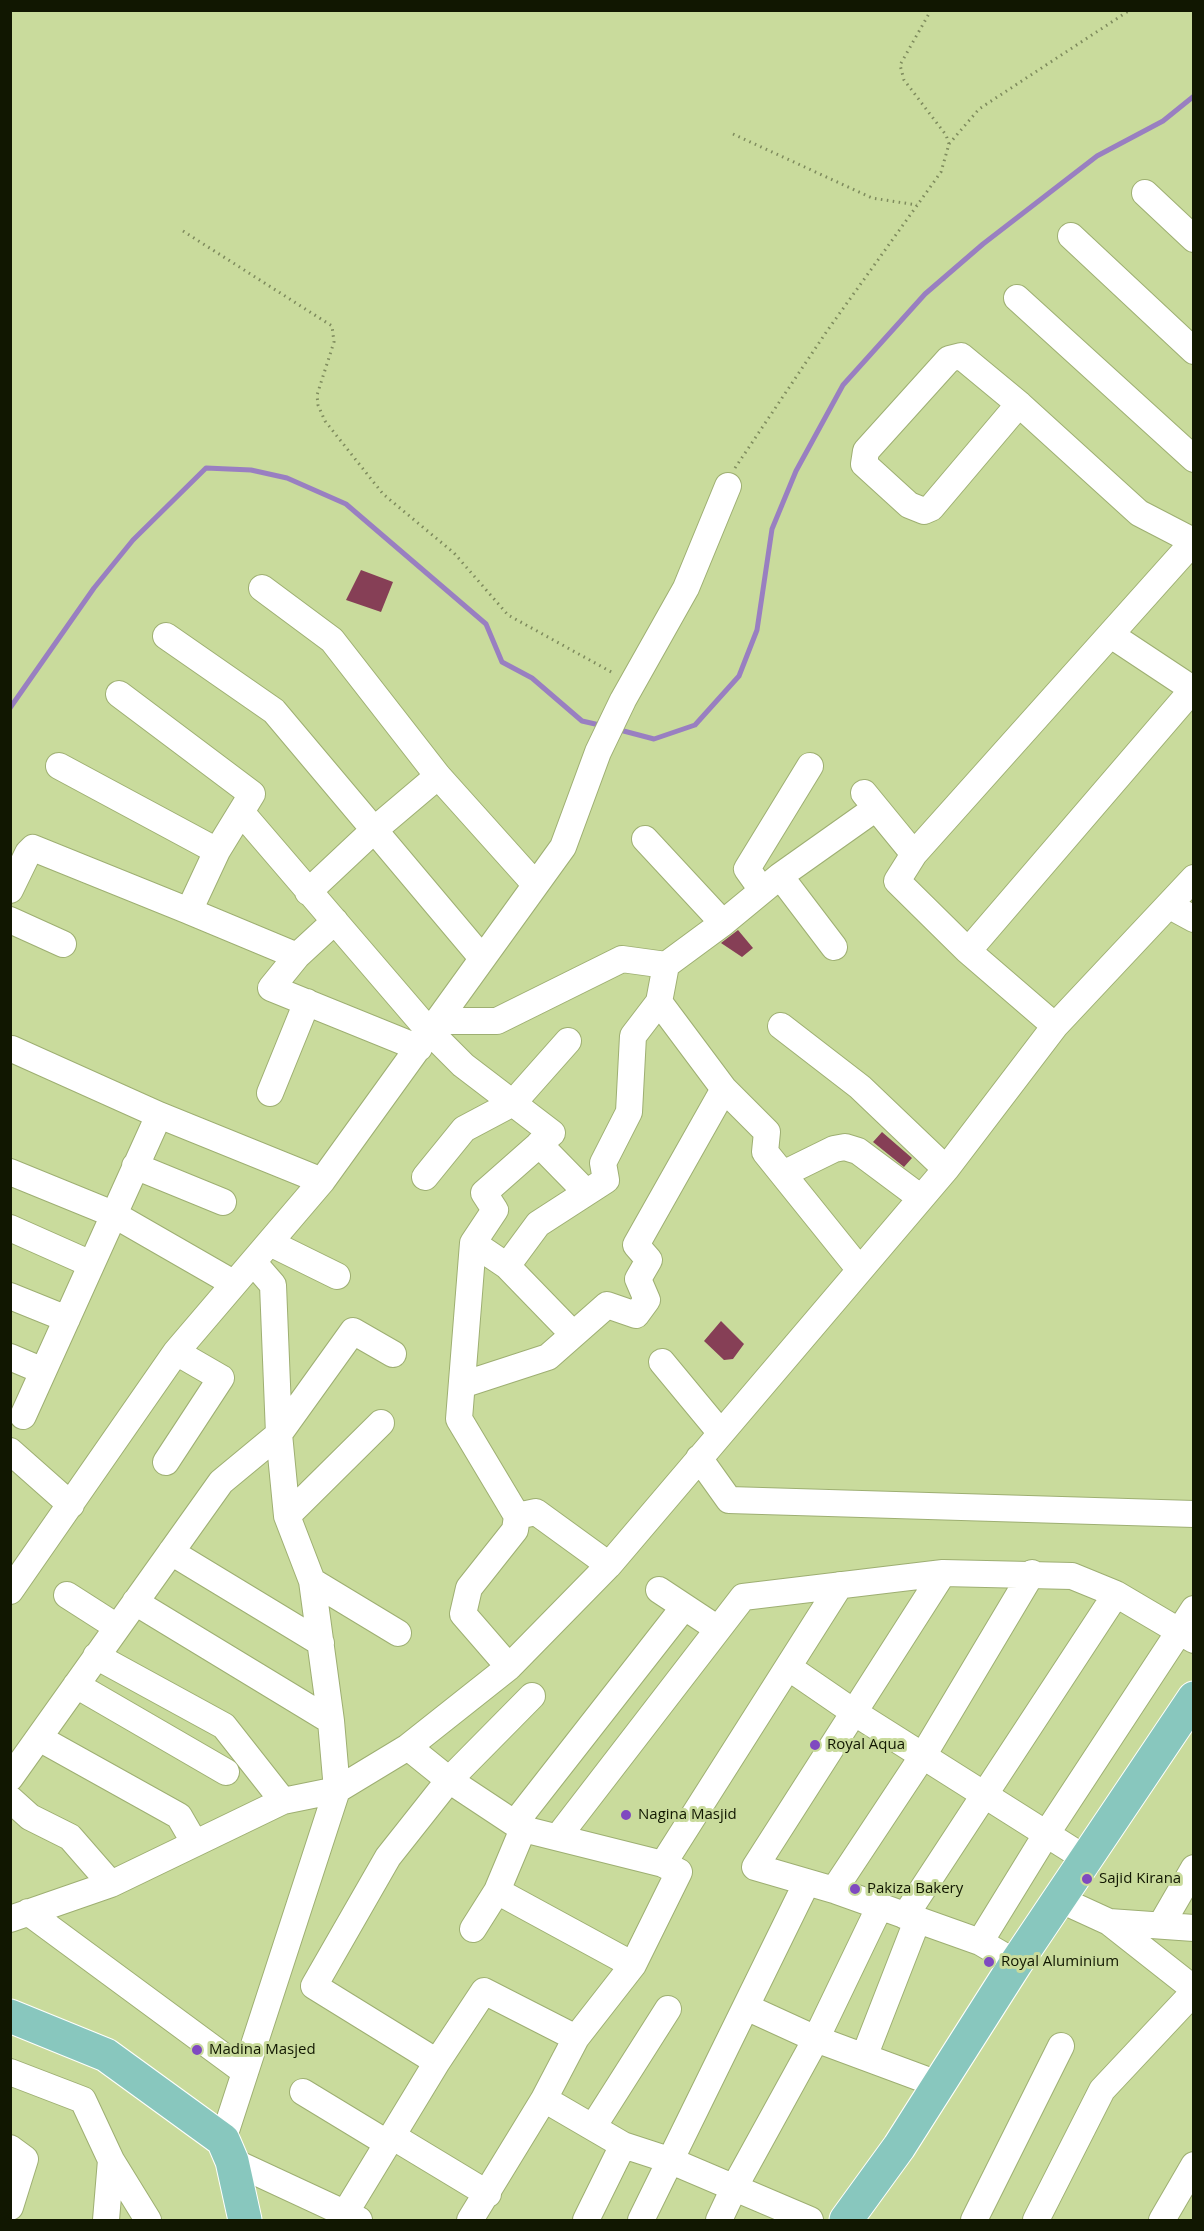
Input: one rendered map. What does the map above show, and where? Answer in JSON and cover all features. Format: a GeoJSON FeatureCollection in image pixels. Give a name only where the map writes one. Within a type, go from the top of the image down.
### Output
{"type":"FeatureCollection","features":[{"type":"Feature","properties":{"kind":"main road"},"geometry":{"type":"LineString","coordinates":[[846,2220],[899,2147],[1016,1963],[1191,1707]]}},
{"type":"Feature","properties":{"kind":"main road"},"geometry":{"type":"LineString","coordinates":[[10,2016],[106,2055],[227,2150],[245,2220]]}},
{"type":"Feature","properties":{"kind":"street"},"geometry":{"type":"LineString","coordinates":[[1144,193],[1194,239]]}},
{"type":"Feature","properties":{"kind":"street"},"geometry":{"type":"LineString","coordinates":[[1071,236],[1194,351]]}},
{"type":"Feature","properties":{"kind":"street"},"geometry":{"type":"LineString","coordinates":[[1017,298],[1194,459]]}},
{"type":"Feature","properties":{"kind":"street"},"geometry":{"type":"LineString","coordinates":[[1019,404],[931,508],[924,511],[909,505],[864,464],[866,451],[954,356],[967,358],[1019,404],[1139,513],[1193,541],[1112,635],[914,854],[897,881],[968,951],[1055,1026]]}},
{"type":"Feature","properties":{"kind":"street"},"geometry":{"type":"LineString","coordinates":[[10,1591],[176,1352],[322,1181],[534,883],[563,847],[601,746],[632,683],[686,588],[728,486]]}},
{"type":"Feature","properties":{"kind":"street"},"geometry":{"type":"LineString","coordinates":[[262,588],[332,640],[438,776],[534,883]]}},
{"type":"Feature","properties":{"kind":"street"},"geometry":{"type":"LineString","coordinates":[[968,951],[1193,689],[1112,635]]}},
{"type":"Feature","properties":{"kind":"street"},"geometry":{"type":"LineString","coordinates":[[166,636],[274,711],[482,958]]}},
{"type":"Feature","properties":{"kind":"street"},"geometry":{"type":"LineString","coordinates":[[119,694],[252,794],[217,851],[189,911]]}},
{"type":"Feature","properties":{"kind":"street"},"geometry":{"type":"LineString","coordinates":[[59,765],[217,851]]}},
{"type":"Feature","properties":{"kind":"street"},"geometry":{"type":"LineString","coordinates":[[810,766],[747,869],[771,883],[834,947]]}},
{"type":"Feature","properties":{"kind":"street"},"geometry":{"type":"LineString","coordinates":[[308,892],[373,831],[438,776]]}},
{"type":"Feature","properties":{"kind":"street"},"geometry":{"type":"LineString","coordinates":[[507,1266],[538,1224],[606,1180],[603,1163],[629,1112],[633,1036],[658,1002],[666,965],[723,923],[870,800],[914,854]]}},
{"type":"Feature","properties":{"kind":"street"},"geometry":{"type":"LineString","coordinates":[[241,812],[428,1033],[463,1065],[552,1133],[484,1192],[495,1210],[473,1243],[459,1419],[517,1516],[515,1530],[469,1588],[463,1614],[508,1667]]}},
{"type":"Feature","properties":{"kind":"street"},"geometry":{"type":"LineString","coordinates":[[645,839],[723,923]]}},
{"type":"Feature","properties":{"kind":"street"},"geometry":{"type":"LineString","coordinates":[[10,890],[28,853],[33,848],[297,956]]}},
{"type":"Feature","properties":{"kind":"street"},"geometry":{"type":"LineString","coordinates":[[19,1915],[111,1884],[283,1801],[337,1790],[408,1747],[508,1667],[609,1565],[946,1169],[1055,1026],[1194,878]]}},
{"type":"Feature","properties":{"kind":"street"},"geometry":{"type":"LineString","coordinates":[[1170,906],[1194,919]]}},
{"type":"Feature","properties":{"kind":"street"},"geometry":{"type":"LineString","coordinates":[[10,920],[63,944]]}},
{"type":"Feature","properties":{"kind":"street"},"geometry":{"type":"LineString","coordinates":[[335,921],[297,956],[271,988],[307,1002],[428,1033],[497,1021],[622,959],[666,965]]}},
{"type":"Feature","properties":{"kind":"street"},"geometry":{"type":"LineString","coordinates":[[270,1093],[307,1002]]}},
{"type":"Feature","properties":{"kind":"street"},"geometry":{"type":"LineString","coordinates":[[658,1002],[724,1089],[767,1132],[765,1152],[860,1270]]}},
{"type":"Feature","properties":{"kind":"street"},"geometry":{"type":"LineString","coordinates":[[781,1026],[860,1087],[946,1169]]}},
{"type":"Feature","properties":{"kind":"street"},"geometry":{"type":"LineString","coordinates":[[425,1177],[464,1129],[513,1103],[568,1041]]}},
{"type":"Feature","properties":{"kind":"street"},"geometry":{"type":"LineString","coordinates":[[12,1049],[159,1114],[322,1181]]}},
{"type":"Feature","properties":{"kind":"street"},"geometry":{"type":"LineString","coordinates":[[462,1385],[548,1357],[572,1333],[607,1305],[636,1315],[647,1300],[638,1279],[649,1260],[636,1245],[724,1089]]}},
{"type":"Feature","properties":{"kind":"street"},"geometry":{"type":"LineString","coordinates":[[23,1416],[159,1114]]}},
{"type":"Feature","properties":{"kind":"street"},"geometry":{"type":"LineString","coordinates":[[539,1144],[586,1192]]}},
{"type":"Feature","properties":{"kind":"street"},"geometry":{"type":"LineString","coordinates":[[783,1174],[834,1149],[845,1147],[858,1151],[921,1198]]}},
{"type":"Feature","properties":{"kind":"street"},"geometry":{"type":"LineString","coordinates":[[135,1166],[223,1202]]}},
{"type":"Feature","properties":{"kind":"street"},"geometry":{"type":"LineString","coordinates":[[10,1172],[113,1214],[233,1283]]}},
{"type":"Feature","properties":{"kind":"street"},"geometry":{"type":"LineString","coordinates":[[10,1228],[91,1264]]}},
{"type":"Feature","properties":{"kind":"street"},"geometry":{"type":"LineString","coordinates":[[473,1243],[507,1266],[572,1333]]}},
{"type":"Feature","properties":{"kind":"street"},"geometry":{"type":"LineString","coordinates":[[262,1253],[337,1276]]}},
{"type":"Feature","properties":{"kind":"street"},"geometry":{"type":"LineString","coordinates":[[262,1253],[273,1285],[279,1434],[287,1515],[312,1581],[331,1721],[337,1790],[245,2072],[227,2150],[349,2218],[389,2139],[484,1991],[576,2038]]}},
{"type":"Feature","properties":{"kind":"street"},"geometry":{"type":"LineString","coordinates":[[10,1296],[67,1319]]}},
{"type":"Feature","properties":{"kind":"street"},"geometry":{"type":"LineString","coordinates":[[10,1778],[221,1482],[279,1434],[353,1331],[393,1354]]}},
{"type":"Feature","properties":{"kind":"street"},"geometry":{"type":"LineString","coordinates":[[165,1462],[221,1378],[176,1352]]}},
{"type":"Feature","properties":{"kind":"street"},"geometry":{"type":"LineString","coordinates":[[10,1357],[43,1371]]}},
{"type":"Feature","properties":{"kind":"street"},"geometry":{"type":"LineString","coordinates":[[662,1362],[720,1432]]}},
{"type":"Feature","properties":{"kind":"street"},"geometry":{"type":"LineString","coordinates":[[287,1515],[381,1423]]}},
{"type":"Feature","properties":{"kind":"street"},"geometry":{"type":"LineString","coordinates":[[10,1451],[71,1505]]}},
{"type":"Feature","properties":{"kind":"street"},"geometry":{"type":"LineString","coordinates":[[699,1458],[729,1500],[1194,1514]]}},
{"type":"Feature","properties":{"kind":"street"},"geometry":{"type":"LineString","coordinates":[[517,1516],[536,1512],[609,1565]]}},
{"type":"Feature","properties":{"kind":"street"},"geometry":{"type":"LineString","coordinates":[[171,1552],[321,1643]]}},
{"type":"Feature","properties":{"kind":"street"},"geometry":{"type":"LineString","coordinates":[[943,1573],[754,1867],[806,1884],[834,1890],[879,1908],[980,1942],[1016,1963]]}},
{"type":"Feature","properties":{"kind":"street"},"geometry":{"type":"LineString","coordinates":[[558,1837],[743,1597],[943,1573],[1032,1573],[1072,1576],[1116,1594],[1186,1636]]}},
{"type":"Feature","properties":{"kind":"street"},"geometry":{"type":"LineString","coordinates":[[834,1890],[924,1754],[1032,1573]]}},
{"type":"Feature","properties":{"kind":"street"},"geometry":{"type":"LineString","coordinates":[[312,1581],[398,1633]]}},
{"type":"Feature","properties":{"kind":"street"},"geometry":{"type":"LineString","coordinates":[[663,1864],[840,1585]]}},
{"type":"Feature","properties":{"kind":"street"},"geometry":{"type":"LineString","coordinates":[[659,1590],[718,1629]]}},
{"type":"Feature","properties":{"kind":"street"},"geometry":{"type":"LineString","coordinates":[[864,2057],[911,1918],[986,1795],[1116,1594]]}},
{"type":"Feature","properties":{"kind":"street"},"geometry":{"type":"LineString","coordinates":[[67,1595],[117,1627]]}},
{"type":"Feature","properties":{"kind":"street"},"geometry":{"type":"LineString","coordinates":[[135,1602],[331,1721]]}},
{"type":"Feature","properties":{"kind":"street"},"geometry":{"type":"LineString","coordinates":[[473,1929],[497,1891],[519,1826],[684,1607]]}},
{"type":"Feature","properties":{"kind":"street"},"geometry":{"type":"LineString","coordinates":[[980,1942],[1047,1833],[1186,1636],[1194,1609]]}},
{"type":"Feature","properties":{"kind":"street"},"geometry":{"type":"LineString","coordinates":[[96,1656],[224,1726],[283,1801]]}},
{"type":"Feature","properties":{"kind":"street"},"geometry":{"type":"LineString","coordinates":[[788,1667],[855,1713],[924,1754],[1086,1858]]}},
{"type":"Feature","properties":{"kind":"street"},"geometry":{"type":"LineString","coordinates":[[76,1685],[226,1772]]}},
{"type":"Feature","properties":{"kind":"street"},"geometry":{"type":"LineString","coordinates":[[437,2062],[314,1986],[387,1857],[449,1780],[532,1696]]}},
{"type":"Feature","properties":{"kind":"street"},"geometry":{"type":"LineString","coordinates":[[39,1738],[179,1816],[194,1842]]}},
{"type":"Feature","properties":{"kind":"street"},"geometry":{"type":"LineString","coordinates":[[408,1747],[449,1780],[519,1826],[663,1864],[679,1872],[633,1965],[576,2038],[544,2098],[488,2194],[470,2220]]}},
{"type":"Feature","properties":{"kind":"street"},"geometry":{"type":"LineString","coordinates":[[10,1799],[30,1817],[70,1837],[111,1884]]}},
{"type":"Feature","properties":{"kind":"street"},"geometry":{"type":"LineString","coordinates":[[1161,1924],[1194,1868]]}},
{"type":"Feature","properties":{"kind":"street"},"geometry":{"type":"LineString","coordinates":[[641,2220],[806,1884]]}},
{"type":"Feature","properties":{"kind":"street"},"geometry":{"type":"LineString","coordinates":[[497,1891],[633,1965]]}},
{"type":"Feature","properties":{"kind":"street"},"geometry":{"type":"LineString","coordinates":[[1036,2220],[1102,2090],[1194,1990],[1109,1922],[1061,1900]]}},
{"type":"Feature","properties":{"kind":"street"},"geometry":{"type":"LineString","coordinates":[[719,2220],[734,2188],[816,2039],[879,1908]]}},
{"type":"Feature","properties":{"kind":"street"},"geometry":{"type":"LineString","coordinates":[[19,1915],[245,2072]]}},
{"type":"Feature","properties":{"kind":"street"},"geometry":{"type":"LineString","coordinates":[[1109,1922],[1194,1928]]}},
{"type":"Feature","properties":{"kind":"street"},"geometry":{"type":"LineString","coordinates":[[746,2007],[816,2039],[940,2085]]}},
{"type":"Feature","properties":{"kind":"street"},"geometry":{"type":"LineString","coordinates":[[593,2127],[668,2009]]}},
{"type":"Feature","properties":{"kind":"street"},"geometry":{"type":"LineString","coordinates":[[974,2220],[1060,2046]]}},
{"type":"Feature","properties":{"kind":"street"},"geometry":{"type":"LineString","coordinates":[[10,2072],[83,2100],[111,2160],[148,2220]]}},
{"type":"Feature","properties":{"kind":"street"},"geometry":{"type":"LineString","coordinates":[[303,2091],[488,2194]]}},
{"type":"Feature","properties":{"kind":"street"},"geometry":{"type":"LineString","coordinates":[[544,2098],[623,2145],[669,2160],[810,2220]]}},
{"type":"Feature","properties":{"kind":"street"},"geometry":{"type":"LineString","coordinates":[[586,2220],[623,2145]]}},
{"type":"Feature","properties":{"kind":"street"},"geometry":{"type":"LineString","coordinates":[[10,2148],[25,2158],[10,2207]]}},
{"type":"Feature","properties":{"kind":"street"},"geometry":{"type":"LineString","coordinates":[[105,2220],[111,2160]]}},
{"type":"Feature","properties":{"kind":"street"},"geometry":{"type":"LineString","coordinates":[[1162,2220],[1194,2165]]}},
{"type":"Feature","properties":{"kind":"path"},"geometry":{"type":"LineString","coordinates":[[931,10],[903,57],[901,73],[949,144]]}},
{"type":"Feature","properties":{"kind":"path"},"geometry":{"type":"LineString","coordinates":[[728,486],[743,454],[826,331],[941,172],[949,144],[979,109],[1130,10]]}},
{"type":"Feature","properties":{"kind":"path"},"geometry":{"type":"LineString","coordinates":[[733,134],[872,198],[918,205]]}},
{"type":"Feature","properties":{"kind":"path"},"geometry":{"type":"LineString","coordinates":[[183,231],[332,326],[334,342],[317,395],[318,405],[325,422],[382,494],[454,553],[508,615],[632,683]]}},
{"type":"Feature","properties":{"kind":"building"},"geometry":{"type":"Polygon","coordinates":[[[361,570],[393,582],[381,612],[346,600],[361,570]]]}},
{"type":"Feature","properties":{"kind":"building"},"geometry":{"type":"Polygon","coordinates":[[[738,930],[753,948],[742,957],[721,943],[738,930]]]}},
{"type":"Feature","properties":{"kind":"building"},"geometry":{"type":"Polygon","coordinates":[[[882,1132],[912,1158],[904,1167],[873,1142],[882,1132]]]}},
{"type":"Feature","properties":{"kind":"building"},"geometry":{"type":"Polygon","coordinates":[[[721,1321],[744,1344],[733,1359],[724,1360],[704,1341],[721,1321]]]}},
{"type":"Feature","properties":{"kind":"waterway"},"geometry":{"type":"LineString","coordinates":[[616,729],[654,739],[695,725],[739,676],[757,630],[772,529],[796,471],[843,385],[925,294],[983,244],[1097,156],[1163,121],[1194,96]]}},
{"type":"Feature","properties":{"kind":"waterway"},"geometry":{"type":"LineString","coordinates":[[10,708],[94,588],[133,540],[206,468],[251,470],[287,478],[346,504],[486,624],[502,662],[532,678],[582,721],[604,726]]}},
{"type":"Feature","properties":{"kind":"place","name":"Royal Aqua"},"geometry":{"type":"Point","coordinates":[815,1745]}},
{"type":"Feature","properties":{"kind":"place","name":"Nagina Masjid"},"geometry":{"type":"Point","coordinates":[626,1815]}},
{"type":"Feature","properties":{"kind":"place","name":"Sajid Kirana"},"geometry":{"type":"Point","coordinates":[1087,1879]}},
{"type":"Feature","properties":{"kind":"place","name":"Pakiza Bakery"},"geometry":{"type":"Point","coordinates":[855,1889]}},
{"type":"Feature","properties":{"kind":"place","name":"Royal Aluminium"},"geometry":{"type":"Point","coordinates":[989,1962]}},
{"type":"Feature","properties":{"kind":"place","name":"Madina Masjed"},"geometry":{"type":"Point","coordinates":[197,2050]}}]}
